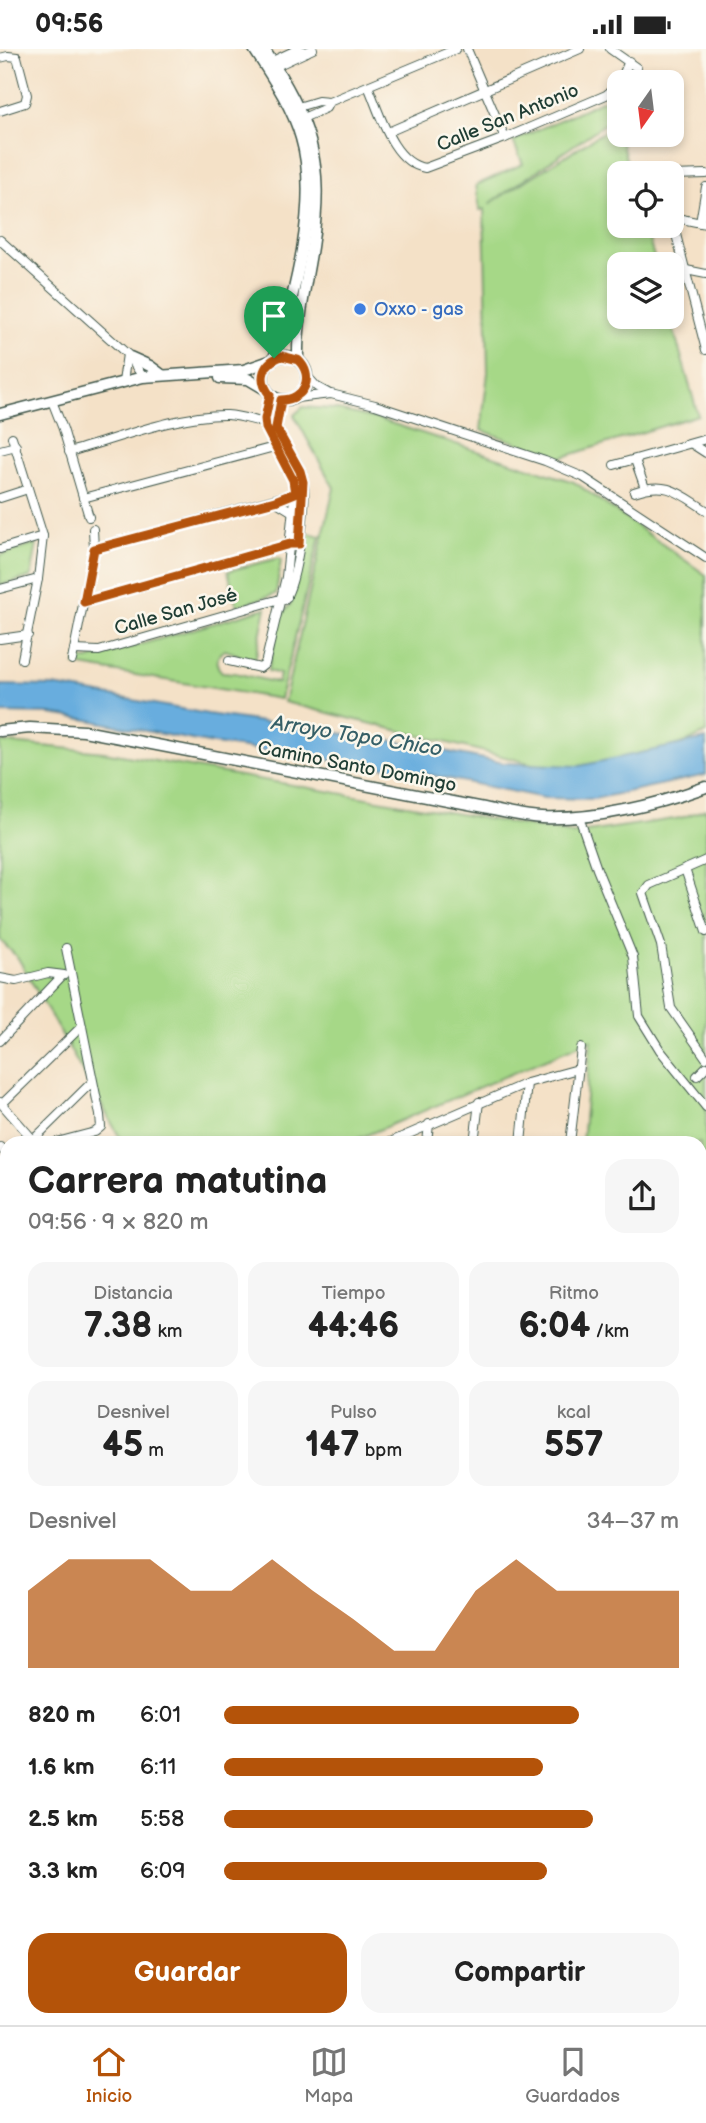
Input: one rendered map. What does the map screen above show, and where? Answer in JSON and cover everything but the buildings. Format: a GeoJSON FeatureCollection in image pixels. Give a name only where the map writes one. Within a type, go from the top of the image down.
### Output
{"type":"FeatureCollection","features":[{"type":"Feature","properties":{"kind":"street"},"geometry":{"type":"LineString","coordinates":[[254,49],[270,66],[298,107],[316,170],[317,195],[312,247],[298,330],[298,360],[307,376],[317,387],[331,394],[374,405],[575,473],[706,558]]}},
{"type":"Feature","properties":{"kind":"street"},"geometry":{"type":"LineString","coordinates":[[264,49],[296,123],[304,148],[308,181],[302,245],[272,360],[262,374],[267,392],[265,423],[280,445]]}},
{"type":"Feature","properties":{"kind":"street"},"geometry":{"type":"LineString","coordinates":[[298,107],[318,100],[329,102],[456,49]]}},
{"type":"Feature","properties":{"kind":"street"},"geometry":{"type":"LineString","coordinates":[[467,49],[505,138]]}},
{"type":"Feature","properties":{"kind":"street"},"geometry":{"type":"LineString","coordinates":[[388,132],[580,49]]}},
{"type":"Feature","properties":{"kind":"street"},"geometry":{"type":"LineString","coordinates":[[610,49],[637,68]]}},
{"type":"Feature","properties":{"kind":"street"},"geometry":{"type":"LineString","coordinates":[[270,66],[304,51]]}},
{"type":"Feature","properties":{"kind":"street"},"geometry":{"type":"LineString","coordinates":[[0,58],[17,57],[27,95],[25,103],[0,111]]}},
{"type":"Feature","properties":{"kind":"street","name":"Calle San Antonio"},"geometry":{"type":"LineString","coordinates":[[625,70],[629,61]]}},
{"type":"Feature","properties":{"kind":"street","name":"Calle San Antonio"},"geometry":{"type":"LineString","coordinates":[[368,86],[401,157],[415,166],[425,168],[505,138],[607,94]]}},
{"type":"Feature","properties":{"kind":"street"},"geometry":{"type":"LineString","coordinates":[[303,118],[326,108],[329,102]]}},
{"type":"Feature","properties":{"kind":"street"},"geometry":{"type":"LineString","coordinates":[[684,175],[706,174]]}},
{"type":"Feature","properties":{"kind":"street"},"geometry":{"type":"LineString","coordinates":[[684,220],[703,223],[706,187]]}},
{"type":"Feature","properties":{"kind":"street"},"geometry":{"type":"LineString","coordinates":[[677,238],[702,323],[706,350]]}},
{"type":"Feature","properties":{"kind":"street"},"geometry":{"type":"LineString","coordinates":[[0,240],[128,356],[143,377]]}},
{"type":"Feature","properties":{"kind":"street"},"geometry":{"type":"LineString","coordinates":[[686,270],[706,274]]}},
{"type":"Feature","properties":{"kind":"street"},"geometry":{"type":"LineString","coordinates":[[128,356],[162,375]]}},
{"type":"Feature","properties":{"kind":"street"},"geometry":{"type":"LineString","coordinates":[[123,382],[128,356]]}},
{"type":"Feature","properties":{"kind":"street"},"geometry":{"type":"LineString","coordinates":[[0,414],[143,377],[203,375],[244,370],[290,356],[298,360]]}},
{"type":"Feature","properties":{"kind":"street"},"geometry":{"type":"LineString","coordinates":[[203,375],[248,379],[281,400],[331,394]]}},
{"type":"Feature","properties":{"kind":"street"},"geometry":{"type":"LineString","coordinates":[[296,398],[305,388],[307,376]]}},
{"type":"Feature","properties":{"kind":"street"},"geometry":{"type":"LineString","coordinates":[[229,661],[263,667],[283,600],[293,577],[299,492],[280,445],[276,425],[281,400]]}},
{"type":"Feature","properties":{"kind":"street"},"geometry":{"type":"LineString","coordinates":[[52,401],[89,517]]}},
{"type":"Feature","properties":{"kind":"street"},"geometry":{"type":"LineString","coordinates":[[69,452],[200,417],[237,416],[276,425]]}},
{"type":"Feature","properties":{"kind":"street"},"geometry":{"type":"LineString","coordinates":[[614,465],[706,439]]}},
{"type":"Feature","properties":{"kind":"street"},"geometry":{"type":"LineString","coordinates":[[0,450],[14,442],[43,536],[38,579],[22,659]]}},
{"type":"Feature","properties":{"kind":"street"},"geometry":{"type":"LineString","coordinates":[[692,444],[706,453]]}},
{"type":"Feature","properties":{"kind":"street"},"geometry":{"type":"LineString","coordinates":[[83,498],[280,445]]}},
{"type":"Feature","properties":{"kind":"street"},"geometry":{"type":"LineString","coordinates":[[635,460],[645,488]]}},
{"type":"Feature","properties":{"kind":"street"},"geometry":{"type":"LineString","coordinates":[[634,492],[645,488],[668,487],[706,510]]}},
{"type":"Feature","properties":{"kind":"street"},"geometry":{"type":"LineString","coordinates":[[0,498],[29,489]]}},
{"type":"Feature","properties":{"kind":"street"},"geometry":{"type":"LineString","coordinates":[[94,549],[275,501],[299,492]]}},
{"type":"Feature","properties":{"kind":"street"},"geometry":{"type":"LineString","coordinates":[[275,501],[298,515]]}},
{"type":"Feature","properties":{"kind":"street"},"geometry":{"type":"LineString","coordinates":[[72,660],[94,549],[93,529]]}},
{"type":"Feature","properties":{"kind":"street"},"geometry":{"type":"LineString","coordinates":[[0,549],[43,536]]}},
{"type":"Feature","properties":{"kind":"street"},"geometry":{"type":"LineString","coordinates":[[84,602],[294,544]]}},
{"type":"Feature","properties":{"kind":"street"},"geometry":{"type":"LineString","coordinates":[[0,589],[38,579]]}},
{"type":"Feature","properties":{"kind":"street","name":"Calle San José"},"geometry":{"type":"LineString","coordinates":[[74,650],[99,651],[283,600]]}},
{"type":"Feature","properties":{"kind":"street"},"geometry":{"type":"LineString","coordinates":[[0,639],[28,635]]}},
{"type":"Feature","properties":{"kind":"street","name":"Camino Santo Domingo"},"geometry":{"type":"LineString","coordinates":[[0,731],[39,728],[84,731],[542,818],[579,817],[645,804],[706,787]]}},
{"type":"Feature","properties":{"kind":"street"},"geometry":{"type":"LineString","coordinates":[[579,817],[633,957],[639,1016],[676,1072],[706,1107]]}},
{"type":"Feature","properties":{"kind":"street"},"geometry":{"type":"LineString","coordinates":[[706,860],[646,887],[643,893],[661,945],[671,1008],[706,1058]]}},
{"type":"Feature","properties":{"kind":"street"},"geometry":{"type":"LineString","coordinates":[[685,869],[706,933]]}},
{"type":"Feature","properties":{"kind":"street"},"geometry":{"type":"LineString","coordinates":[[66,948],[101,1127],[79,1136]]}},
{"type":"Feature","properties":{"kind":"street"},"geometry":{"type":"LineString","coordinates":[[0,978],[16,981],[48,972],[62,976],[72,974]]}},
{"type":"Feature","properties":{"kind":"street"},"geometry":{"type":"LineString","coordinates":[[0,1041],[62,976]]}},
{"type":"Feature","properties":{"kind":"street"},"geometry":{"type":"LineString","coordinates":[[31,1136],[1,1103],[82,1026]]}},
{"type":"Feature","properties":{"kind":"street"},"geometry":{"type":"LineString","coordinates":[[570,1136],[581,1048]]}},
{"type":"Feature","properties":{"kind":"street"},"geometry":{"type":"LineString","coordinates":[[697,1076],[706,1067]]}},
{"type":"Feature","properties":{"kind":"street"},"geometry":{"type":"LineString","coordinates":[[403,1136],[527,1083],[578,1069]]}},
{"type":"Feature","properties":{"kind":"street"},"geometry":{"type":"LineString","coordinates":[[40,1136],[92,1082]]}},
{"type":"Feature","properties":{"kind":"street"},"geometry":{"type":"LineString","coordinates":[[522,1136],[527,1083]]}},
{"type":"Feature","properties":{"kind":"street"},"geometry":{"type":"LineString","coordinates":[[475,1136],[479,1102]]}},
{"type":"Feature","properties":{"kind":"street"},"geometry":{"type":"LineString","coordinates":[[428,1136],[429,1124]]}},
{"type":"Feature","properties":{"kind":"green space"},"geometry":{"type":"Polygon","coordinates":[[[607,98],[607,122],[489,204],[607,130],[607,147],[623,147],[627,161],[607,161],[607,238],[648,238],[653,252],[607,252],[607,329],[673,329],[698,415],[560,458],[481,430],[488,372],[484,209],[480,210],[476,185],[523,164],[513,141],[607,98]]]}},
{"type":"Feature","properties":{"kind":"green space"},"geometry":{"type":"Polygon","coordinates":[[[303,407],[333,409],[378,419],[574,482],[706,575],[706,733],[617,764],[565,772],[284,702],[334,488],[294,415],[303,407]]]}},
{"type":"Feature","properties":{"kind":"green space"},"geometry":{"type":"Polygon","coordinates":[[[304,532],[320,536],[280,699],[75,665],[77,659],[87,660],[266,608],[254,665],[241,662],[239,655],[225,650],[218,657],[218,667],[222,672],[278,683],[280,674],[268,671],[280,617],[290,605],[294,594],[304,532]]]}},
{"type":"Feature","properties":{"kind":"green space"},"geometry":{"type":"Polygon","coordinates":[[[37,544],[31,577],[0,585],[0,555],[37,544]]]}},
{"type":"Feature","properties":{"kind":"green space"},"geometry":{"type":"Polygon","coordinates":[[[279,558],[281,560],[276,594],[237,606],[228,571],[279,558]]]}},
{"type":"Feature","properties":{"kind":"green space"},"geometry":{"type":"Polygon","coordinates":[[[0,742],[104,752],[573,834],[681,818],[706,809],[706,1136],[583,1136],[591,1040],[365,1136],[119,1136],[18,958],[0,940],[0,742]]]}},
{"type":"Feature","properties":{"kind":"water","name":"Arroyo Topo Chico"},"geometry":{"type":"Polygon","coordinates":[[[0,685],[53,686],[208,714],[394,741],[504,763],[579,766],[706,739],[706,775],[594,799],[544,798],[411,771],[208,743],[83,719],[50,714],[0,713],[0,685]]]}},
{"type":"Feature","properties":{"kind":"place","name":"Oxxo - gas"},"geometry":{"type":"Point","coordinates":[360,309]}},
{"type":"Feature","properties":{"kind":"route"},"geometry":{"type":"LineString","coordinates":[[290,356],[298,360],[306,369],[307,376],[301,394],[292,400],[281,400],[276,425],[303,482],[299,544],[290,544],[84,602],[94,549],[275,501],[295,493],[295,484],[265,423],[270,395],[262,382],[262,374],[274,358],[290,356]]}}]}
